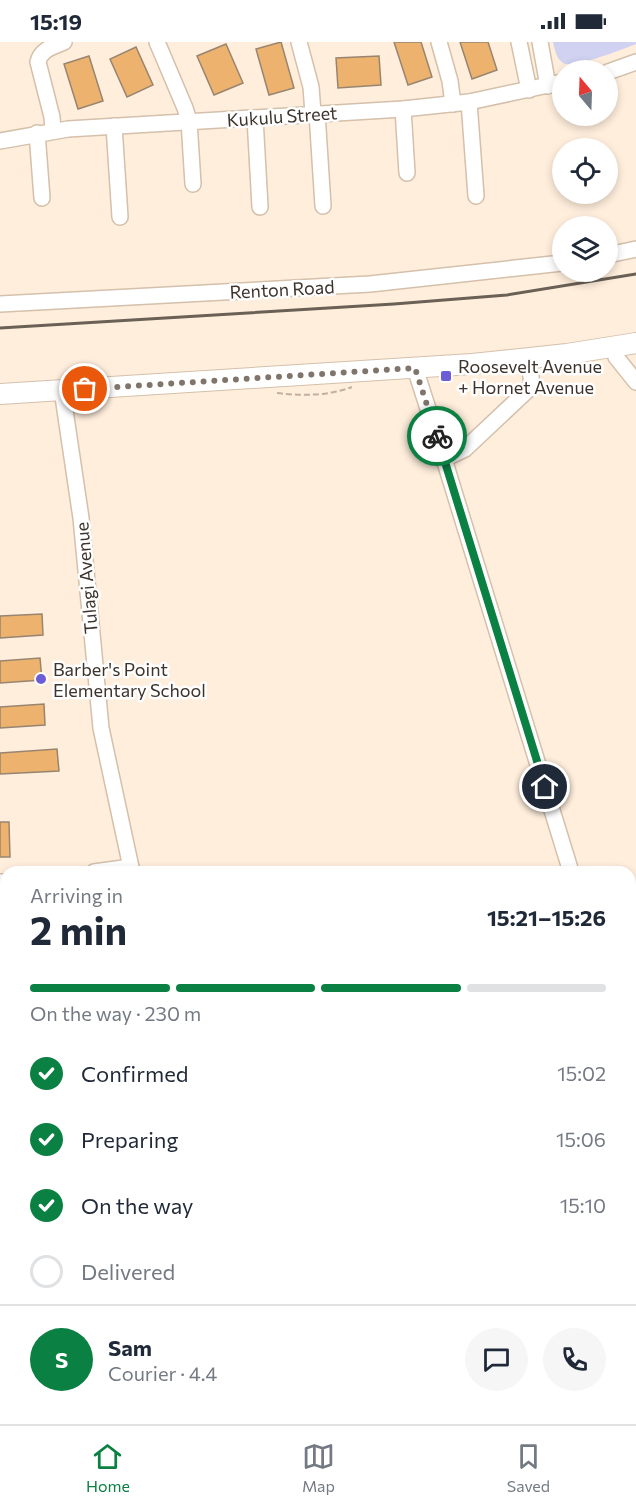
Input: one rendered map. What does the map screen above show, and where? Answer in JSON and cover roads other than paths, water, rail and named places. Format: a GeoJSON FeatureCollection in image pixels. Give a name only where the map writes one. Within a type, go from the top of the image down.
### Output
{"type":"FeatureCollection","features":[{"type":"Feature","properties":{"kind":"main road"},"geometry":{"type":"LineString","coordinates":[[0,394],[529,359],[636,343]]}},
{"type":"Feature","properties":{"kind":"street"},"geometry":{"type":"LineString","coordinates":[[53,131],[52,117],[38,62],[44,51],[64,42]]}},
{"type":"Feature","properties":{"kind":"street"},"geometry":{"type":"LineString","coordinates":[[157,42],[189,121],[193,184]]}},
{"type":"Feature","properties":{"kind":"street"},"geometry":{"type":"LineString","coordinates":[[299,42],[311,87],[315,113],[323,206]]}},
{"type":"Feature","properties":{"kind":"street"},"geometry":{"type":"LineString","coordinates":[[439,42],[450,81],[453,104]]}},
{"type":"Feature","properties":{"kind":"street"},"geometry":{"type":"LineString","coordinates":[[519,42],[529,90]]}},
{"type":"Feature","properties":{"kind":"street"},"geometry":{"type":"LineString","coordinates":[[540,42],[552,76]]}},
{"type":"Feature","properties":{"kind":"street"},"geometry":{"type":"LineString","coordinates":[[618,68],[636,62]]}},
{"type":"Feature","properties":{"kind":"street","name":"Kukulu Street"},"geometry":{"type":"LineString","coordinates":[[0,141],[37,133],[114,126],[453,104],[552,85]]}},
{"type":"Feature","properties":{"kind":"street"},"geometry":{"type":"LineString","coordinates":[[469,102],[476,196]]}},
{"type":"Feature","properties":{"kind":"street"},"geometry":{"type":"LineString","coordinates":[[403,109],[407,172]]}},
{"type":"Feature","properties":{"kind":"street"},"geometry":{"type":"LineString","coordinates":[[255,118],[260,207]]}},
{"type":"Feature","properties":{"kind":"street"},"geometry":{"type":"LineString","coordinates":[[114,126],[120,217]]}},
{"type":"Feature","properties":{"kind":"street"},"geometry":{"type":"LineString","coordinates":[[37,133],[42,198]]}},
{"type":"Feature","properties":{"kind":"street"},"geometry":{"type":"LineString","coordinates":[[618,253],[636,249]]}},
{"type":"Feature","properties":{"kind":"street","name":"Renton Road"},"geometry":{"type":"LineString","coordinates":[[0,304],[370,284],[552,264]]}},
{"type":"Feature","properties":{"kind":"street"},"geometry":{"type":"LineString","coordinates":[[614,347],[616,357],[636,381]]}},
{"type":"Feature","properties":{"kind":"street"},"geometry":{"type":"LineString","coordinates":[[444,459],[465,449],[532,386],[529,359]]}},
{"type":"Feature","properties":{"kind":"street"},"geometry":{"type":"LineString","coordinates":[[415,368],[569,866]]}},
{"type":"Feature","properties":{"kind":"street","name":"Tulagi Avenue"},"geometry":{"type":"LineString","coordinates":[[62,390],[81,518],[100,728],[131,866]]}},
{"type":"Feature","properties":{"kind":"railway"},"geometry":{"type":"LineString","coordinates":[[0,328],[507,295],[636,274]]}},
{"type":"Feature","properties":{"kind":"place","name":"Roosevelt Avenue + Hornet Avenue"},"geometry":{"type":"Point","coordinates":[446,376]}},
{"type":"Feature","properties":{"kind":"place","name":"Barber's Point Elementary School"},"geometry":{"type":"Point","coordinates":[41,679]}}]}
